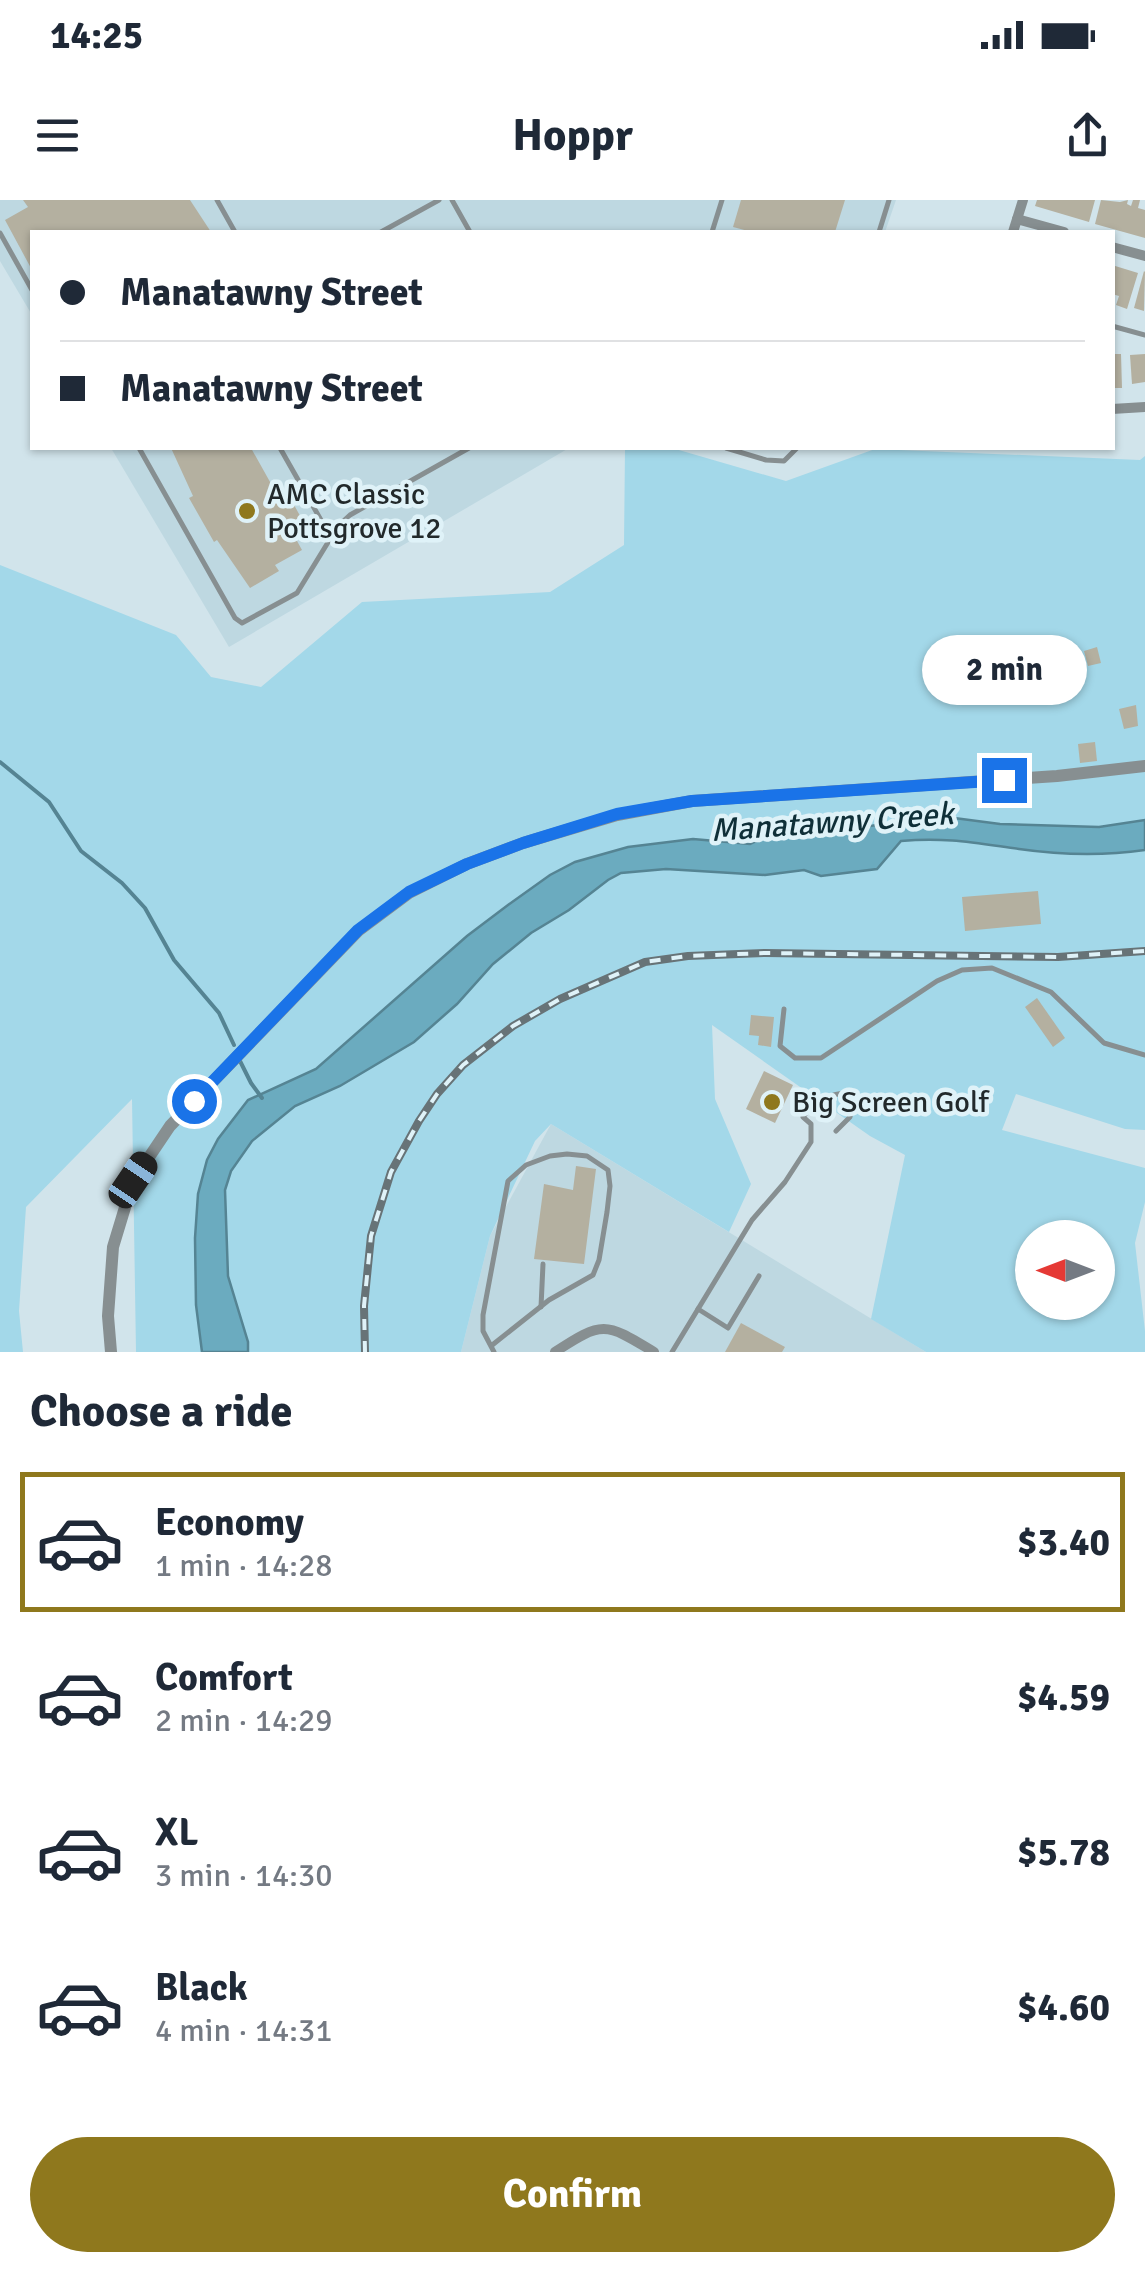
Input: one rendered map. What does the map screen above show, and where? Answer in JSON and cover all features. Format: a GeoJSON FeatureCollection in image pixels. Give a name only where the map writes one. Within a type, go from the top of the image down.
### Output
{"type":"FeatureCollection","features":[{"type":"Feature","properties":{"kind":"street"},"geometry":{"type":"LineString","coordinates":[[1013,230],[1023,200]]}},
{"type":"Feature","properties":{"kind":"street"},"geometry":{"type":"LineString","coordinates":[[1017,219],[1057,230]]}},
{"type":"Feature","properties":{"kind":"street"},"geometry":{"type":"LineString","coordinates":[[1115,247],[1145,256]]}},
{"type":"Feature","properties":{"kind":"street"},"geometry":{"type":"LineString","coordinates":[[1115,410],[1145,407]]}},
{"type":"Feature","properties":{"kind":"street"},"geometry":{"type":"LineString","coordinates":[[111,1352],[108,1316],[113,1248],[133,1180],[170,1126],[211,1083],[358,930],[409,892],[523,843],[644,808],[1145,766]]}},
{"type":"Feature","properties":{"kind":"street"},"geometry":{"type":"LineString","coordinates":[[556,1352],[586,1332],[605,1328],[654,1352]]}},
{"type":"Feature","properties":{"kind":"lane"},"geometry":{"type":"LineString","coordinates":[[217,200],[234,230]]}},
{"type":"Feature","properties":{"kind":"lane"},"geometry":{"type":"LineString","coordinates":[[385,230],[438,200]]}},
{"type":"Feature","properties":{"kind":"lane"},"geometry":{"type":"LineString","coordinates":[[452,200],[469,230]]}},
{"type":"Feature","properties":{"kind":"lane"},"geometry":{"type":"LineString","coordinates":[[713,230],[722,200]]}},
{"type":"Feature","properties":{"kind":"lane"},"geometry":{"type":"LineString","coordinates":[[880,230],[889,200]]}},
{"type":"Feature","properties":{"kind":"lane"},"geometry":{"type":"LineString","coordinates":[[0,232],[30,286]]}},
{"type":"Feature","properties":{"kind":"lane"},"geometry":{"type":"LineString","coordinates":[[1115,327],[1145,335]]}},
{"type":"Feature","properties":{"kind":"lane"},"geometry":{"type":"LineString","coordinates":[[139,450],[235,618],[242,623],[297,593],[338,526],[350,515],[464,450]]}},
{"type":"Feature","properties":{"kind":"lane"},"geometry":{"type":"LineString","coordinates":[[281,450],[331,538]]}},
{"type":"Feature","properties":{"kind":"lane"},"geometry":{"type":"LineString","coordinates":[[733,450],[766,460],[784,460],[796,450]]}},
{"type":"Feature","properties":{"kind":"lane"},"geometry":{"type":"LineString","coordinates":[[784,1009],[780,1046],[796,1058],[822,1058],[936,982],[962,970],[992,968],[1051,992],[1104,1043],[1145,1055]]}},
{"type":"Feature","properties":{"kind":"lane"},"geometry":{"type":"LineString","coordinates":[[672,1352],[752,1220],[785,1182],[811,1142],[811,1124],[803,1117],[825,1099],[847,1093],[852,1099],[850,1117],[836,1131]]}},
{"type":"Feature","properties":{"kind":"lane"},"geometry":{"type":"LineString","coordinates":[[550,1156],[586,1156],[608,1170],[610,1186],[599,1260],[593,1275],[540,1307],[492,1349],[483,1331],[483,1315],[508,1180],[526,1165],[550,1156]]}},
{"type":"Feature","properties":{"kind":"lane"},"geometry":{"type":"LineString","coordinates":[[540,1307],[543,1264]]}},
{"type":"Feature","properties":{"kind":"lane"},"geometry":{"type":"LineString","coordinates":[[698,1309],[728,1328],[759,1276]]}},
{"type":"Feature","properties":{"kind":"shaded area"},"geometry":{"type":"Polygon","coordinates":[[[0,200],[896,200],[886,230],[30,230],[30,312],[0,261],[0,200]]]}},
{"type":"Feature","properties":{"kind":"shaded area"},"geometry":{"type":"Polygon","coordinates":[[[112,450],[566,450],[229,647],[112,450]]]}},
{"type":"Feature","properties":{"kind":"shaded area"},"geometry":{"type":"Polygon","coordinates":[[[625,450],[679,450],[786,481],[872,450],[1140,460],[1145,456],[1145,1130],[1125,1129],[1016,1094],[1002,1130],[1145,1168],[1145,1202],[1135,1243],[1145,1352],[926,1352],[871,1319],[905,1155],[870,1136],[712,1025],[715,1099],[751,1184],[729,1232],[551,1124],[535,1141],[490,1236],[461,1352],[136,1352],[132,1099],[26,1207],[19,1311],[23,1352],[0,1352],[0,565],[176,635],[211,677],[261,687],[362,602],[550,592],[624,545],[625,450]]]}},
{"type":"Feature","properties":{"kind":"shaded area"},"geometry":{"type":"Polygon","coordinates":[[[939,816],[1000,824],[1099,827],[1145,820],[1145,850],[1066,854],[960,841],[917,840],[901,841],[877,869],[821,876],[804,870],[765,875],[666,869],[621,873],[531,933],[493,964],[457,1004],[414,1042],[340,1086],[295,1106],[252,1141],[231,1171],[225,1190],[228,1276],[248,1352],[202,1352],[196,1305],[198,1194],[207,1160],[218,1139],[248,1100],[316,1069],[467,936],[508,905],[575,862],[628,847],[693,839],[750,844],[773,833],[801,836],[939,816]]]}},
{"type":"Feature","properties":{"kind":"shaded area"},"geometry":{"type":"Polygon","coordinates":[[[551,1124],[926,1352],[461,1352],[490,1236],[551,1124]]]}},
{"type":"Feature","properties":{"kind":"building"},"geometry":{"type":"Polygon","coordinates":[[[23,200],[190,200],[210,230],[30,230],[30,266],[5,220],[28,207],[23,200]]]}},
{"type":"Feature","properties":{"kind":"building"},"geometry":{"type":"Polygon","coordinates":[[[741,200],[845,200],[836,230],[733,227],[741,200]]]}},
{"type":"Feature","properties":{"kind":"building"},"geometry":{"type":"Polygon","coordinates":[[[1037,200],[1095,200],[1089,222],[1035,206],[1037,200]]]}},
{"type":"Feature","properties":{"kind":"building"},"geometry":{"type":"Polygon","coordinates":[[[1101,200],[1128,200],[1131,206],[1133,200],[1140,200],[1138,208],[1145,210],[1145,238],[1095,224],[1101,200]]]}},
{"type":"Feature","properties":{"kind":"building"},"geometry":{"type":"Polygon","coordinates":[[[1115,266],[1138,273],[1127,309],[1116,305],[1119,296],[1115,295],[1115,266]]]}},
{"type":"Feature","properties":{"kind":"building"},"geometry":{"type":"Polygon","coordinates":[[[1145,272],[1144,311],[1134,308],[1145,272]]]}},
{"type":"Feature","properties":{"kind":"building"},"geometry":{"type":"Polygon","coordinates":[[[1115,354],[1121,354],[1122,388],[1115,388],[1115,354]]]}},
{"type":"Feature","properties":{"kind":"building"},"geometry":{"type":"Polygon","coordinates":[[[1145,354],[1145,382],[1132,384],[1130,355],[1145,354]]]}},
{"type":"Feature","properties":{"kind":"building","name":"AMC Classic Pottsgrove 12"},"geometry":{"type":"Polygon","coordinates":[[[172,450],[252,450],[279,498],[288,494],[304,523],[291,530],[302,550],[275,565],[279,571],[250,588],[217,540],[214,542],[189,498],[193,496],[172,450]]]}},
{"type":"Feature","properties":{"kind":"building"},"geometry":{"type":"Polygon","coordinates":[[[1097,647],[1101,663],[1088,666],[1084,651],[1097,647]]]}},
{"type":"Feature","properties":{"kind":"building"},"geometry":{"type":"Polygon","coordinates":[[[1136,705],[1138,726],[1124,729],[1119,709],[1136,705]]]}},
{"type":"Feature","properties":{"kind":"building"},"geometry":{"type":"Polygon","coordinates":[[[1095,742],[1097,761],[1080,763],[1078,744],[1095,742]]]}},
{"type":"Feature","properties":{"kind":"building"},"geometry":{"type":"Polygon","coordinates":[[[1038,891],[1041,924],[965,931],[962,897],[1038,891]]]}},
{"type":"Feature","properties":{"kind":"building"},"geometry":{"type":"Polygon","coordinates":[[[1037,998],[1065,1038],[1053,1047],[1025,1007],[1037,998]]]}},
{"type":"Feature","properties":{"kind":"building"},"geometry":{"type":"Polygon","coordinates":[[[751,1015],[774,1017],[771,1047],[758,1045],[759,1036],[749,1035],[751,1015]]]}},
{"type":"Feature","properties":{"kind":"building"},"geometry":{"type":"Polygon","coordinates":[[[764,1071],[793,1085],[775,1123],[746,1109],[764,1071]]]}},
{"type":"Feature","properties":{"kind":"building"},"geometry":{"type":"Polygon","coordinates":[[[576,1166],[596,1169],[584,1264],[534,1259],[544,1184],[573,1190],[576,1166]]]}},
{"type":"Feature","properties":{"kind":"building"},"geometry":{"type":"Polygon","coordinates":[[[741,1323],[785,1347],[782,1352],[725,1352],[741,1323]]]}},
{"type":"Feature","properties":{"kind":"waterway"},"geometry":{"type":"LineString","coordinates":[[0,762],[49,802],[81,851],[122,883],[145,908],[174,960],[219,1013],[234,1045]]}},
{"type":"Feature","properties":{"kind":"waterway"},"geometry":{"type":"LineString","coordinates":[[239,1059],[262,1098]]}},
{"type":"Feature","properties":{"kind":"railway"},"geometry":{"type":"LineString","coordinates":[[365,1352],[364,1306],[371,1236],[391,1172],[419,1121],[463,1065],[513,1026],[560,999],[645,962],[688,956],[765,953],[1058,957],[1145,951]]}},
{"type":"Feature","properties":{"kind":"place","name":"AMC Classic Pottsgrove 12"},"geometry":{"type":"Point","coordinates":[247,511]}},
{"type":"Feature","properties":{"kind":"place","name":"Big Screen Golf"},"geometry":{"type":"Point","coordinates":[772,1102]}},
{"type":"Feature","properties":{"kind":"route"},"geometry":{"type":"LineString","coordinates":[[194,1101],[358,930],[409,892],[467,864],[523,843],[644,808],[692,801],[1004,780]]}},
{"type":"Feature","properties":{"kind":"water label","name":"Manatawny Creek"},"geometry":{"type":"Point","coordinates":[832,822]}}]}
